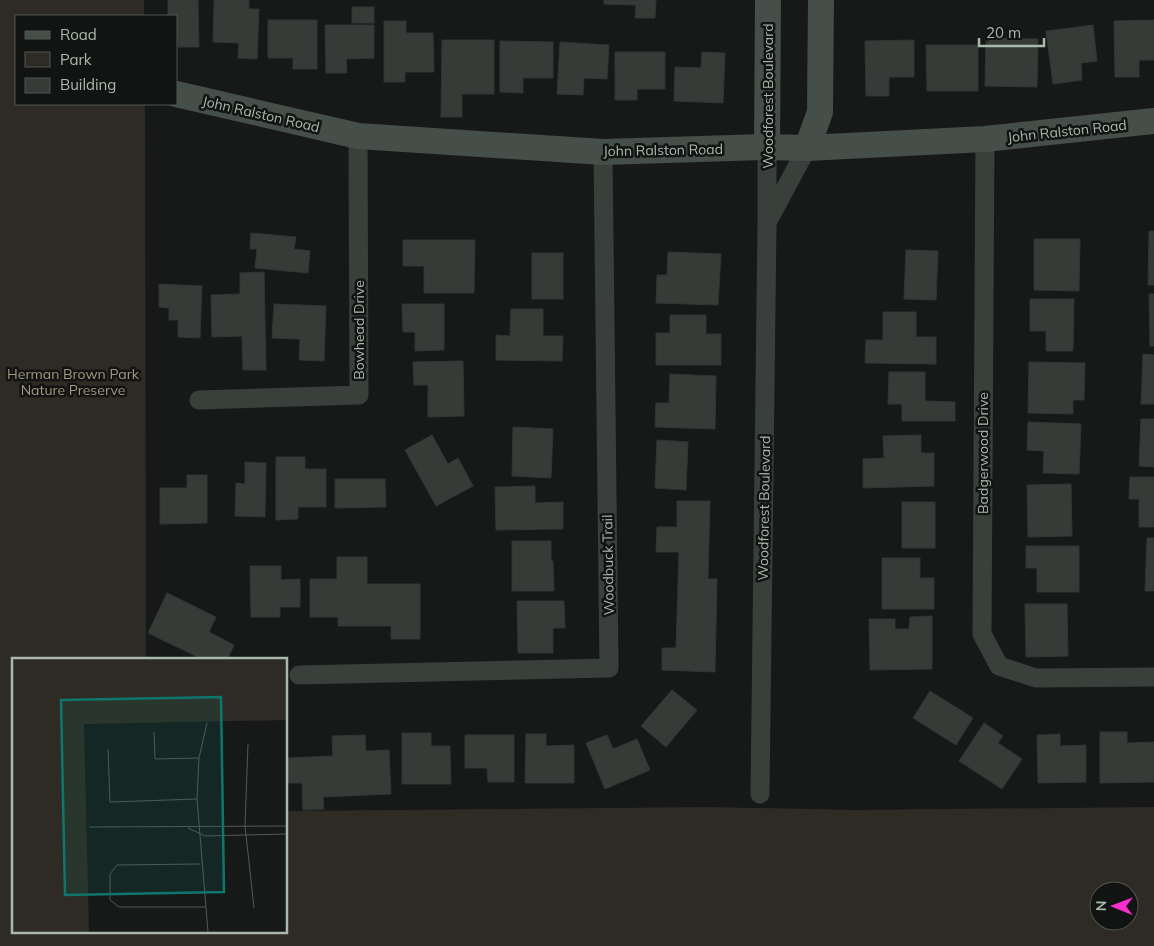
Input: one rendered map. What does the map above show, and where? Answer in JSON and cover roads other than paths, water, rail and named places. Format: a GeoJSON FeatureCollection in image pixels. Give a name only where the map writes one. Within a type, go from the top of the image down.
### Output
{"type":"FeatureCollection","features":[{"type":"Feature","properties":{"kind":"street","name":"Woodforest Boulevard"},"geometry":{"type":"LineString","coordinates":[[760,794],[768,223],[768,0]]}},
{"type":"Feature","properties":{"kind":"street","name":"Woodforest Boulevard"},"geometry":{"type":"LineString","coordinates":[[768,223],[807,148],[820,112],[820,0]]}},
{"type":"Feature","properties":{"kind":"street","name":"John Ralston Road"},"geometry":{"type":"LineString","coordinates":[[178,94],[358,136],[604,152],[807,148],[985,139],[1154,121]]}},
{"type":"Feature","properties":{"kind":"street","name":"Bowhead Drive"},"geometry":{"type":"LineString","coordinates":[[200,400],[359,395],[358,136]]}},
{"type":"Feature","properties":{"kind":"street","name":"Badgerwood Drive"},"geometry":{"type":"LineString","coordinates":[[985,139],[982,634],[999,666],[1036,678],[1154,677]]}},
{"type":"Feature","properties":{"kind":"street","name":"Woodbuck Trail"},"geometry":{"type":"LineString","coordinates":[[298,675],[609,668],[604,152]]}},
{"type":"Feature","properties":{"kind":"park label","name":"Herman Brown Park Nature Preserve"},"geometry":{"type":"Point","coordinates":[73,382]}}]}
